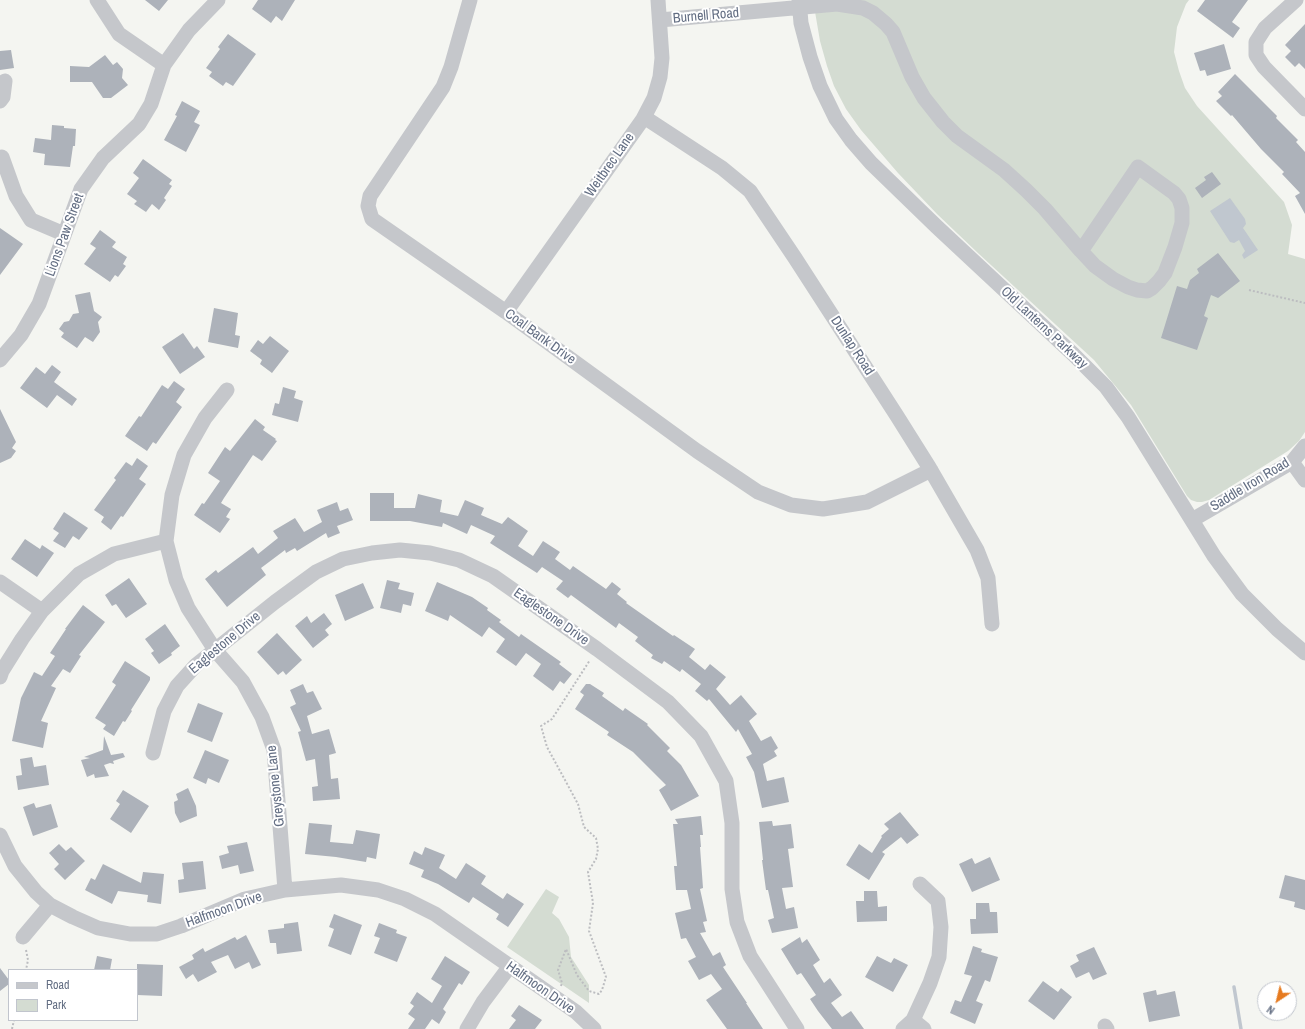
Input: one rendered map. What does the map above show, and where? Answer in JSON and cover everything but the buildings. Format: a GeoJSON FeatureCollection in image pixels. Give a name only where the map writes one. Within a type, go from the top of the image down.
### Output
{"type":"FeatureCollection","features":[{"type":"Feature","properties":{"kind":"street"},"geometry":{"type":"LineString","coordinates":[[97,0],[119,34],[164,65]]}},
{"type":"Feature","properties":{"kind":"street","name":"Lions Paw Street"},"geometry":{"type":"LineString","coordinates":[[0,360],[21,335],[39,304],[81,189],[103,158],[139,124],[151,104],[164,65],[189,30],[218,0]]}},
{"type":"Feature","properties":{"kind":"street","name":"Coal Bank Drive"},"geometry":{"type":"LineString","coordinates":[[470,0],[451,67],[443,87],[370,196],[368,206],[372,219],[506,312],[697,451],[758,492],[791,505],[823,509],[867,502],[931,470]]}},
{"type":"Feature","properties":{"kind":"street","name":"Weitbrec Lane"},"geometry":{"type":"LineString","coordinates":[[506,312],[644,117],[654,98],[660,76],[662,58],[658,0]]}},
{"type":"Feature","properties":{"kind":"street"},"geometry":{"type":"LineString","coordinates":[[1296,0],[1265,28],[1256,42],[1256,55],[1264,67],[1305,109]]}},
{"type":"Feature","properties":{"kind":"street","name":"Burnell Road"},"geometry":{"type":"LineString","coordinates":[[660,20],[799,4],[850,5],[868,10],[886,24],[893,32],[912,77],[924,98],[956,136],[1004,170],[1045,209],[1081,251],[1095,266],[1113,279],[1128,287],[1147,291],[1152,288],[1165,273],[1178,238],[1183,216],[1179,199],[1174,193],[1138,167],[1081,251]]}},
{"type":"Feature","properties":{"kind":"street","name":"Old Lanterns Parkway"},"geometry":{"type":"LineString","coordinates":[[799,4],[810,57],[820,86],[836,119],[851,140],[871,162],[937,227],[1073,354],[1106,387],[1128,417],[1214,556],[1242,594],[1277,629],[1305,653]]}},
{"type":"Feature","properties":{"kind":"street"},"geometry":{"type":"LineString","coordinates":[[0,101],[3,97],[5,81]]}},
{"type":"Feature","properties":{"kind":"street","name":"Dunlap Road"},"geometry":{"type":"LineString","coordinates":[[644,117],[722,168],[750,191],[808,278],[931,470],[977,550],[988,578],[992,624]]}},
{"type":"Feature","properties":{"kind":"street"},"geometry":{"type":"LineString","coordinates":[[1,158],[16,196],[31,220],[64,234]]}},
{"type":"Feature","properties":{"kind":"street","name":"Greystone Lane"},"geometry":{"type":"LineString","coordinates":[[227,390],[205,418],[184,455],[172,495],[166,541],[176,580],[188,608],[215,650],[243,682],[262,717],[274,750],[285,890]]}},
{"type":"Feature","properties":{"kind":"street","name":"Saddle Iron Road"},"geometry":{"type":"LineString","coordinates":[[1192,520],[1292,462],[1305,446]]}},
{"type":"Feature","properties":{"kind":"street"},"geometry":{"type":"LineString","coordinates":[[1292,462],[1305,480]]}},
{"type":"Feature","properties":{"kind":"street"},"geometry":{"type":"LineString","coordinates":[[0,677],[2,671],[22,639],[42,611],[78,574],[114,554],[166,541]]}},
{"type":"Feature","properties":{"kind":"street","name":"Eaglestone Drive"},"geometry":{"type":"LineString","coordinates":[[153,753],[164,711],[177,686],[196,665],[275,602],[316,572],[343,559],[372,553],[400,550],[430,553],[459,560],[493,576],[597,649],[668,702],[701,736],[726,782],[732,823],[732,889],[737,922],[750,956],[797,1029]]}},
{"type":"Feature","properties":{"kind":"street"},"geometry":{"type":"LineString","coordinates":[[0,582],[42,611]]}},
{"type":"Feature","properties":{"kind":"street","name":"Halfmoon Drive"},"geometry":{"type":"LineString","coordinates":[[0,835],[15,866],[36,892],[50,904],[73,917],[98,928],[130,934],[156,934],[181,926],[246,899],[285,890],[341,885],[378,890],[398,896],[435,914],[576,1012],[594,1029]]}},
{"type":"Feature","properties":{"kind":"street"},"geometry":{"type":"LineString","coordinates":[[913,1026],[939,957],[941,927],[938,901],[920,884]]}},
{"type":"Feature","properties":{"kind":"street"},"geometry":{"type":"LineString","coordinates":[[23,937],[50,904]]}},
{"type":"Feature","properties":{"kind":"street"},"geometry":{"type":"LineString","coordinates":[[467,1029],[483,1002],[510,966]]}},
{"type":"Feature","properties":{"kind":"path"},"geometry":{"type":"LineString","coordinates":[[1249,290],[1305,303]]}},
{"type":"Feature","properties":{"kind":"path"},"geometry":{"type":"LineString","coordinates":[[555,998],[562,983],[558,975],[558,970],[566,949],[577,975],[589,991],[599,994],[606,978],[589,931],[593,903],[588,872],[596,859],[598,849],[596,838],[584,827],[578,804],[547,747],[541,726],[552,719],[597,649]]}},
{"type":"Feature","properties":{"kind":"path"},"geometry":{"type":"LineString","coordinates":[[23,937],[28,960],[26,969]]}},
{"type":"Feature","properties":{"kind":"green space"},"geometry":{"type":"Polygon","coordinates":[[[813,0],[1189,0],[1177,27],[1174,52],[1185,88],[1197,106],[1284,202],[1292,225],[1288,254],[1305,259],[1305,432],[1299,441],[1288,451],[1209,500],[1197,502],[1191,500],[1187,496],[1131,405],[1094,360],[937,214],[898,173],[861,130],[846,109],[834,86],[820,41],[813,0]]]}},
{"type":"Feature","properties":{"kind":"green space"},"geometry":{"type":"Polygon","coordinates":[[[546,889],[559,897],[552,913],[559,919],[569,937],[571,957],[589,985],[589,1003],[507,947],[546,889]]]}},
{"type":"Feature","properties":{"kind":"shaded area"},"geometry":{"type":"Polygon","coordinates":[[[1230,198],[1245,219],[1246,224],[1243,228],[1258,250],[1244,259],[1242,255],[1245,251],[1239,240],[1234,243],[1230,242],[1210,211],[1230,198]]]}},
{"type":"Feature","properties":{"kind":"waterway"},"geometry":{"type":"LineString","coordinates":[[1234,987],[1241,1029]]}}]}
